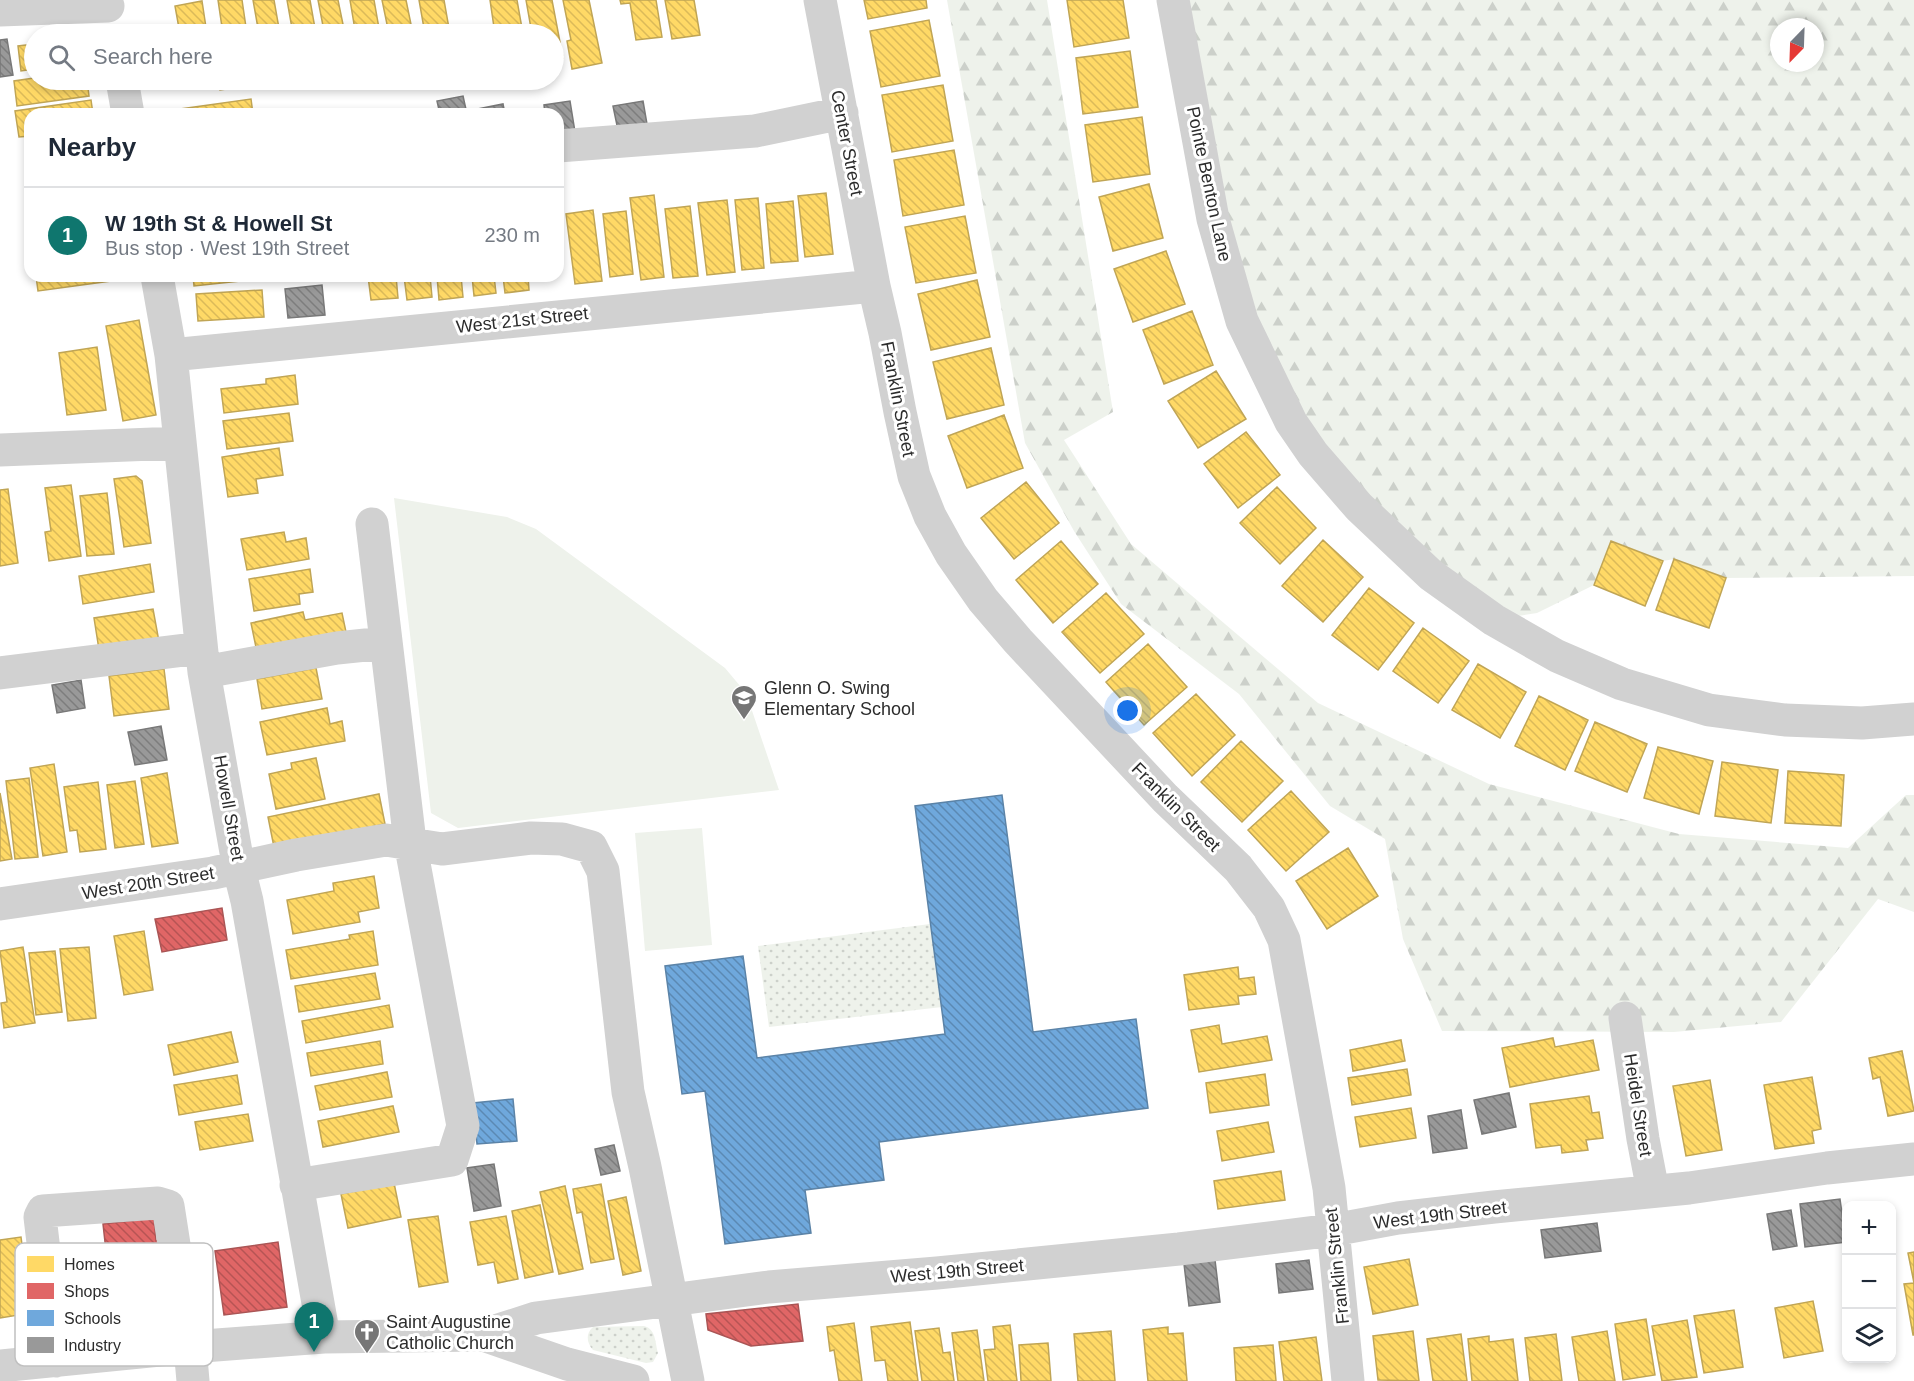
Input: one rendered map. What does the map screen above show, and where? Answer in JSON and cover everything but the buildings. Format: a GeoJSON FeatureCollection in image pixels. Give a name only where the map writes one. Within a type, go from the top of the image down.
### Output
{"type":"FeatureCollection","features":[{"type":"Feature","properties":{"kind":"street","name":"Center Street"},"geometry":{"type":"LineString","coordinates":[[820,0],[874,286]]}},
{"type":"Feature","properties":{"kind":"street","name":"Pointe Benton Lane"},"geometry":{"type":"LineString","coordinates":[[1173,0],[1213,219],[1242,321],[1291,422],[1313,454],[1359,507],[1431,575],[1494,620],[1557,656],[1622,684],[1709,710],[1785,720],[1862,723],[1914,719]]}},
{"type":"Feature","properties":{"kind":"street"},"geometry":{"type":"LineString","coordinates":[[0,10],[109,14]]}},
{"type":"Feature","properties":{"kind":"street"},"geometry":{"type":"LineString","coordinates":[[124,90],[127,108]]}},
{"type":"Feature","properties":{"kind":"street"},"geometry":{"type":"LineString","coordinates":[[564,146],[755,131],[842,113]]}},
{"type":"Feature","properties":{"kind":"street","name":"Howell Street"},"geometry":{"type":"LineString","coordinates":[[158,282],[171,355],[203,660],[239,869],[248,901],[324,1337]]}},
{"type":"Feature","properties":{"kind":"street","name":"West 21st Street"},"geometry":{"type":"LineString","coordinates":[[171,355],[874,286]]}},
{"type":"Feature","properties":{"kind":"street","name":"Franklin Street"},"geometry":{"type":"LineString","coordinates":[[874,286],[914,476],[930,516],[951,554],[983,600],[1018,641],[1165,798],[1238,868],[1269,908],[1284,939],[1329,1188],[1348,1381]]}},
{"type":"Feature","properties":{"kind":"street"},"geometry":{"type":"LineString","coordinates":[[0,450],[179,443]]}},
{"type":"Feature","properties":{"kind":"street"},"geometry":{"type":"LineString","coordinates":[[296,1185],[452,1160],[463,1126],[410,842],[372,524]]}},
{"type":"Feature","properties":{"kind":"street"},"geometry":{"type":"LineString","coordinates":[[0,673],[203,660],[385,643]]}},
{"type":"Feature","properties":{"kind":"street","name":"West 20th Street"},"geometry":{"type":"LineString","coordinates":[[0,904],[239,869],[296,855],[386,840],[410,842],[442,849],[531,838],[562,839],[591,847],[603,871],[628,1092],[671,1300]]}},
{"type":"Feature","properties":{"kind":"street","name":"Heidel Street"},"geometry":{"type":"LineString","coordinates":[[1625,1018],[1653,1191]]}},
{"type":"Feature","properties":{"kind":"street","name":"West 19th Street"},"geometry":{"type":"LineString","coordinates":[[213,1345],[324,1337],[483,1335],[536,1318],[769,1287],[937,1274],[1179,1249],[1333,1230],[1398,1218],[1653,1191],[1914,1159]]}},
{"type":"Feature","properties":{"kind":"street"},"geometry":{"type":"LineString","coordinates":[[43,1243],[40,1217],[43,1211],[158,1203],[168,1206],[174,1243]]}},
{"type":"Feature","properties":{"kind":"street"},"geometry":{"type":"LineString","coordinates":[[671,1300],[688,1381]]}},
{"type":"Feature","properties":{"kind":"street"},"geometry":{"type":"LineString","coordinates":[[483,1335],[567,1364],[633,1381]]}},
{"type":"Feature","properties":{"kind":"street","name":"West 19th Street"},"geometry":{"type":"LineString","coordinates":[[0,1366],[15,1364]]}},
{"type":"Feature","properties":{"kind":"street"},"geometry":{"type":"LineString","coordinates":[[192,1366],[193,1381]]}},
{"type":"Feature","properties":{"kind":"green space"},"geometry":{"type":"Polygon","coordinates":[[[947,0],[1047,0],[1113,412],[1064,440],[1131,544],[1318,703],[1489,784],[1679,834],[1848,848],[1906,795],[1914,795],[1914,912],[1878,899],[1781,1022],[1674,1032],[1442,1031],[1403,939],[1385,839],[1330,806],[1239,694],[1121,604],[1074,531],[1025,443],[947,0]]]}},
{"type":"Feature","properties":{"kind":"green space"},"geometry":{"type":"Polygon","coordinates":[[[1173,0],[1914,0],[1914,576],[1726,578],[1674,559],[1663,561],[1611,541],[1594,585],[1537,613],[1494,620],[1359,507],[1242,321],[1173,0]]]}},
{"type":"Feature","properties":{"kind":"green space"},"geometry":{"type":"Polygon","coordinates":[[[394,498],[507,517],[536,529],[725,668],[746,693],[779,790],[458,828],[431,813],[394,498]]]}},
{"type":"Feature","properties":{"kind":"green space"},"geometry":{"type":"Polygon","coordinates":[[[702,828],[712,945],[645,951],[635,833],[702,828]]]}},
{"type":"Feature","properties":{"kind":"green space"},"geometry":{"type":"Polygon","coordinates":[[[930,924],[942,1007],[769,1027],[758,946],[930,924]]]}},
{"type":"Feature","properties":{"kind":"green space"},"geometry":{"type":"Polygon","coordinates":[[[644,1326],[651,1330],[655,1340],[658,1353],[653,1362],[646,1363],[593,1350],[588,1341],[593,1327],[644,1326]]]}},
{"type":"Feature","properties":{"kind":"place","name":"Glenn O. Swing Elementary School"},"geometry":{"type":"Point","coordinates":[744,721]}},
{"type":"Feature","properties":{"kind":"place","name":"W 19th St & Howell St"},"geometry":{"type":"Point","coordinates":[314,1352]}},
{"type":"Feature","properties":{"kind":"place","name":"Saint Augustine Catholic Church"},"geometry":{"type":"Point","coordinates":[367,1355]}}]}
